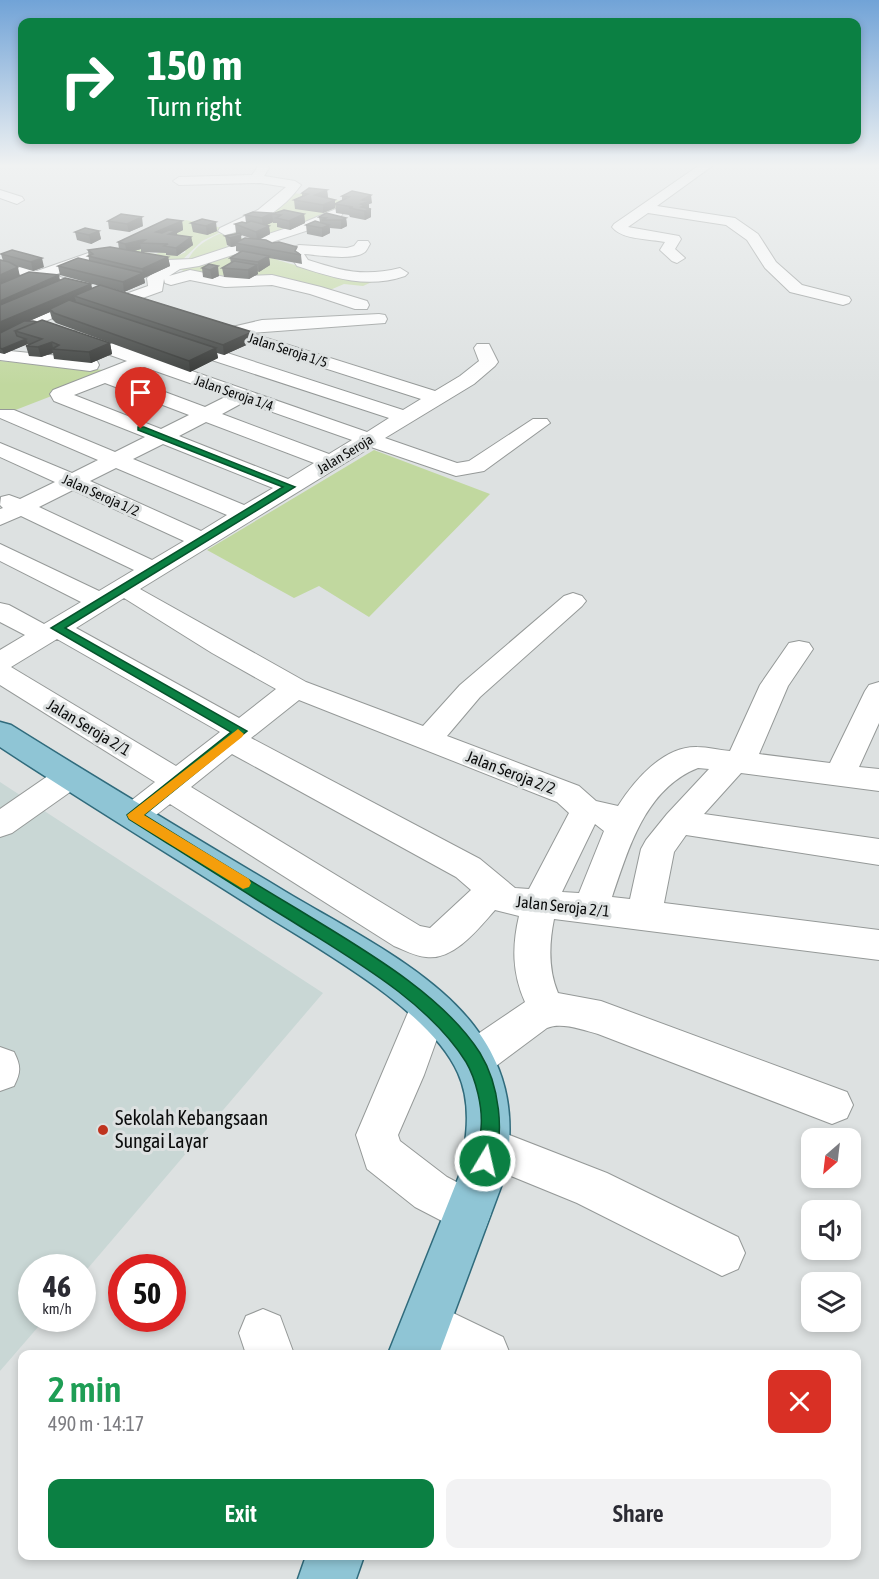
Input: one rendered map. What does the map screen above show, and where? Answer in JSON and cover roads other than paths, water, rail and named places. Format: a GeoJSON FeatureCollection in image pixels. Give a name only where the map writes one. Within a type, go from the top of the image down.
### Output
{"type":"FeatureCollection","features":[{"type":"Feature","properties":{"kind":"main road"},"geometry":{"type":"LineString","coordinates":[[0,732],[366,960],[429,1008],[452,1030],[474,1059],[487,1097],[491,1125],[489,1147],[469,1213],[420,1339]]}},
{"type":"Feature","properties":{"kind":"main road"},"geometry":{"type":"LineString","coordinates":[[327,1579],[334,1560]]}},
{"type":"Feature","properties":{"kind":"street"},"geometry":{"type":"LineString","coordinates":[[126,299],[156,288],[157,276],[179,265],[270,238]]}},
{"type":"Feature","properties":{"kind":"street"},"geometry":{"type":"LineString","coordinates":[[667,238],[674,239],[667,250],[677,258]]}},
{"type":"Feature","properties":{"kind":"street"},"geometry":{"type":"LineString","coordinates":[[753,238],[774,270],[796,289],[843,300]]}},
{"type":"Feature","properties":{"kind":"street"},"geometry":{"type":"LineString","coordinates":[[256,242],[299,256],[299,261],[302,263],[353,278],[384,279],[400,273]]}},
{"type":"Feature","properties":{"kind":"street"},"geometry":{"type":"LineString","coordinates":[[286,251],[301,249],[346,252],[358,250],[363,244]]}},
{"type":"Feature","properties":{"kind":"street"},"geometry":{"type":"LineString","coordinates":[[0,290],[103,248],[179,265]]}},
{"type":"Feature","properties":{"kind":"street"},"geometry":{"type":"LineString","coordinates":[[179,265],[196,249]]}},
{"type":"Feature","properties":{"kind":"street"},"geometry":{"type":"LineString","coordinates":[[70,263],[112,272]]}},
{"type":"Feature","properties":{"kind":"street"},"geometry":{"type":"LineString","coordinates":[[0,265],[148,306]]}},
{"type":"Feature","properties":{"kind":"street"},"geometry":{"type":"LineString","coordinates":[[134,277],[155,281],[190,275],[225,282],[272,280],[315,290],[361,305]]}},
{"type":"Feature","properties":{"kind":"street"},"geometry":{"type":"LineString","coordinates":[[39,297],[68,284]]}},
{"type":"Feature","properties":{"kind":"street"},"geometry":{"type":"LineString","coordinates":[[0,335],[101,293]]}},
{"type":"Feature","properties":{"kind":"street"},"geometry":{"type":"LineString","coordinates":[[68,307],[91,314]]}},
{"type":"Feature","properties":{"kind":"street","name":"Jalan Seroja 1/5"},"geometry":{"type":"LineString","coordinates":[[226,313],[198,321],[437,398]]}},
{"type":"Feature","properties":{"kind":"street"},"geometry":{"type":"LineString","coordinates":[[232,332],[262,325],[379,319]]}},
{"type":"Feature","properties":{"kind":"street","name":"Jalan Seroja 1/4"},"geometry":{"type":"LineString","coordinates":[[32,322],[446,468],[465,470],[476,466],[540,423]]}},
{"type":"Feature","properties":{"kind":"street"},"geometry":{"type":"LineString","coordinates":[[158,336],[405,417]]}},
{"type":"Feature","properties":{"kind":"street"},"geometry":{"type":"LineString","coordinates":[[186,376],[261,342]]}},
{"type":"Feature","properties":{"kind":"street","name":"Jalan Seroja"},"geometry":{"type":"LineString","coordinates":[[0,662],[467,381],[488,364],[489,358],[483,348]]}},
{"type":"Feature","properties":{"kind":"street"},"geometry":{"type":"LineString","coordinates":[[0,355],[97,371],[204,415],[330,462]]}},
{"type":"Feature","properties":{"kind":"street"},"geometry":{"type":"LineString","coordinates":[[143,361],[97,371],[60,394],[61,397],[290,487]]}},
{"type":"Feature","properties":{"kind":"street"},"geometry":{"type":"LineString","coordinates":[[7,508],[72,482],[242,396]]}},
{"type":"Feature","properties":{"kind":"street"},"geometry":{"type":"LineString","coordinates":[[7,414],[245,514]]}},
{"type":"Feature","properties":{"kind":"street","name":"Jalan Seroja 1/2"},"geometry":{"type":"LineString","coordinates":[[0,449],[202,540]]}},
{"type":"Feature","properties":{"kind":"street"},"geometry":{"type":"LineString","coordinates":[[7,508],[154,570]]}},
{"type":"Feature","properties":{"kind":"street"},"geometry":{"type":"LineString","coordinates":[[0,551],[100,602]]}},
{"type":"Feature","properties":{"kind":"street","name":"Jalan Seroja 2/2"},"geometry":{"type":"LineString","coordinates":[[135,595],[296,688],[568,794],[586,810],[607,815],[620,832],[658,849]]}},
{"type":"Feature","properties":{"kind":"street"},"geometry":{"type":"LineString","coordinates":[[428,739],[470,691],[573,601]]}},
{"type":"Feature","properties":{"kind":"street"},"geometry":{"type":"LineString","coordinates":[[0,611],[50,632],[235,736],[468,868],[480,876],[493,890]]}},
{"type":"Feature","properties":{"kind":"street"},"geometry":{"type":"LineString","coordinates":[[644,915],[658,849],[678,822],[737,762],[774,685],[800,649]]}},
{"type":"Feature","properties":{"kind":"street","name":"Jalan Seroja 2/1"},"geometry":{"type":"LineString","coordinates":[[0,673],[407,936],[421,942],[434,943],[446,935],[493,890],[499,897],[509,901],[591,908],[879,945]]}},
{"type":"Feature","properties":{"kind":"street"},"geometry":{"type":"LineString","coordinates":[[134,815],[296,688]]}},
{"type":"Feature","properties":{"kind":"street"},"geometry":{"type":"LineString","coordinates":[[840,775],[879,691]]}},
{"type":"Feature","properties":{"kind":"street"},"geometry":{"type":"LineString","coordinates":[[591,908],[620,832],[631,811],[654,782],[680,760],[695,757],[879,780]]}},
{"type":"Feature","properties":{"kind":"street"},"geometry":{"type":"LineString","coordinates":[[0,825],[69,777]]}},
{"type":"Feature","properties":{"kind":"street"},"geometry":{"type":"LineString","coordinates":[[548,1010],[535,981],[532,962],[533,923],[539,904],[586,810]]}},
{"type":"Feature","properties":{"kind":"street"},"geometry":{"type":"LineString","coordinates":[[678,822],[879,852]]}},
{"type":"Feature","properties":{"kind":"street"},"geometry":{"type":"LineString","coordinates":[[429,1008],[412,1055],[377,1134],[378,1144],[382,1154],[431,1192],[469,1213]]}},
{"type":"Feature","properties":{"kind":"street"},"geometry":{"type":"LineString","coordinates":[[474,1059],[518,1027],[548,1010],[601,1018],[832,1105]]}},
{"type":"Feature","properties":{"kind":"street"},"geometry":{"type":"LineString","coordinates":[[0,1065],[0,1073]]}},
{"type":"Feature","properties":{"kind":"street"},"geometry":{"type":"LineString","coordinates":[[489,1147],[592,1188],[722,1253]]}},
{"type":"Feature","properties":{"kind":"street"},"geometry":{"type":"LineString","coordinates":[[420,1339],[468,1350]]}},
{"type":"Feature","properties":{"kind":"place","name":"Sekolah Kebangsaan Sungai Layar"},"geometry":{"type":"Point","coordinates":[103,1130]}}]}
